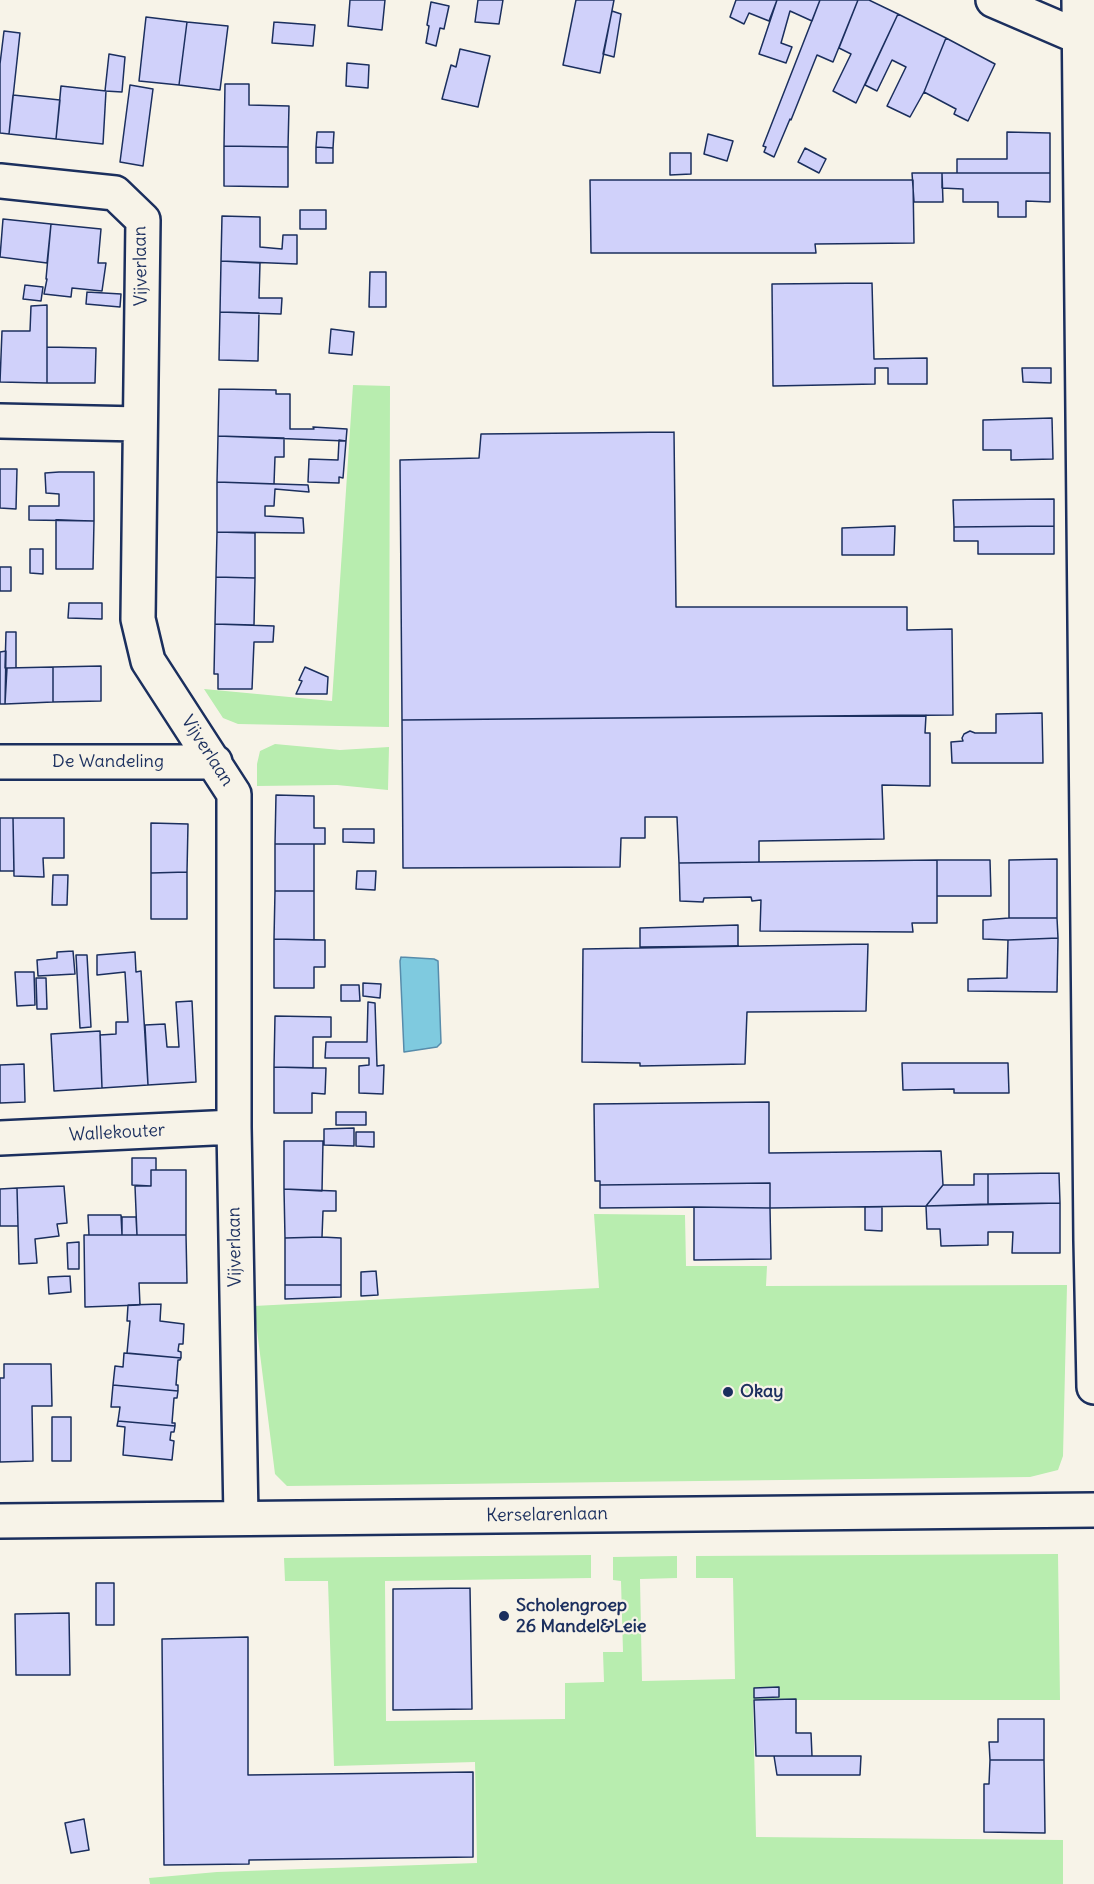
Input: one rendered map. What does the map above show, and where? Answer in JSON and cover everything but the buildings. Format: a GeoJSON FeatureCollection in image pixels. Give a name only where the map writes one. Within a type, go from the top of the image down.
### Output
{"type":"FeatureCollection","features":[{"type":"Feature","properties":{"kind":"street"},"geometry":{"type":"LineString","coordinates":[[993,0],[1087,41]]}},
{"type":"Feature","properties":{"kind":"street"},"geometry":{"type":"LineString","coordinates":[[1078,0],[1087,41],[1091,1241],[1094,1387]]}},
{"type":"Feature","properties":{"kind":"street","name":"Vijverlaan"},"geometry":{"type":"LineString","coordinates":[[0,181],[115,193],[143,220],[138,619],[148,661],[234,794],[234,1127],[241,1518]]}},
{"type":"Feature","properties":{"kind":"street"},"geometry":{"type":"LineString","coordinates":[[0,420],[140,424]]}},
{"type":"Feature","properties":{"kind":"street","name":"De Wandeling"},"geometry":{"type":"LineString","coordinates":[[0,762],[215,762]]}},
{"type":"Feature","properties":{"kind":"street","name":"Wallekouter"},"geometry":{"type":"LineString","coordinates":[[0,1138],[234,1127]]}},
{"type":"Feature","properties":{"kind":"street","name":"Kerselarenlaan"},"geometry":{"type":"LineString","coordinates":[[0,1521],[1094,1510]]}},
{"type":"Feature","properties":{"kind":"green space"},"geometry":{"type":"Polygon","coordinates":[[[353,385],[390,386],[389,727],[238,724],[223,718],[204,689],[332,701],[353,385]]]}},
{"type":"Feature","properties":{"kind":"green space"},"geometry":{"type":"Polygon","coordinates":[[[275,744],[340,750],[389,747],[388,790],[337,785],[257,786],[257,764],[260,751],[275,744]]]}},
{"type":"Feature","properties":{"kind":"green space"},"geometry":{"type":"Polygon","coordinates":[[[594,1214],[685,1215],[686,1266],[767,1266],[766,1286],[1067,1285],[1063,1456],[1058,1470],[1030,1477],[287,1486],[275,1474],[254,1306],[599,1288],[594,1214]]]}},
{"type":"Feature","properties":{"kind":"green space"},"geometry":{"type":"Polygon","coordinates":[[[1058,1554],[1060,1700],[753,1700],[756,1837],[1063,1840],[1063,1884],[150,1884],[149,1878],[217,1872],[477,1863],[475,1762],[334,1766],[328,1581],[285,1581],[284,1558],[591,1555],[591,1578],[385,1581],[386,1721],[565,1719],[565,1683],[604,1682],[603,1652],[623,1652],[621,1581],[613,1580],[613,1557],[677,1556],[677,1578],[640,1579],[642,1681],[735,1679],[733,1578],[696,1578],[696,1556],[1058,1554]]]}},
{"type":"Feature","properties":{"kind":"water"},"geometry":{"type":"Polygon","coordinates":[[[401,957],[438,961],[441,1043],[437,1047],[404,1052],[401,957]]]}},
{"type":"Feature","properties":{"kind":"place","name":"Okay"},"geometry":{"type":"Point","coordinates":[728,1392]}},
{"type":"Feature","properties":{"kind":"place","name":"Scholengroep 26 Mandel&Leie"},"geometry":{"type":"Point","coordinates":[504,1616]}}]}
